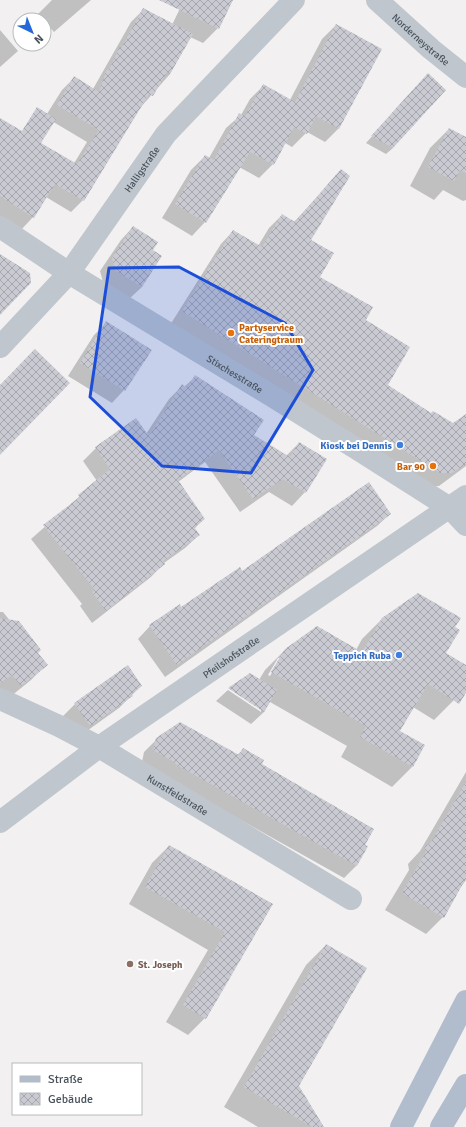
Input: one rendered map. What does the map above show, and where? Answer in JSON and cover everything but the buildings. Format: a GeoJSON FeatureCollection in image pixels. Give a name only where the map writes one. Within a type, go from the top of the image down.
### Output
{"type":"FeatureCollection","features":[{"type":"Feature","properties":{"kind":"main road"},"geometry":{"type":"LineString","coordinates":[[401,1127],[466,1001]]}},
{"type":"Feature","properties":{"kind":"main road"},"geometry":{"type":"LineString","coordinates":[[441,1127],[466,1085]]}},
{"type":"Feature","properties":{"kind":"street","name":"Halligstraße"},"geometry":{"type":"LineString","coordinates":[[0,347],[69,273],[166,134],[294,0]]}},
{"type":"Feature","properties":{"kind":"street","name":"Norderneystraße"},"geometry":{"type":"LineString","coordinates":[[377,0],[431,49],[466,77]]}},
{"type":"Feature","properties":{"kind":"street","name":"Stixchesstraße"},"geometry":{"type":"LineString","coordinates":[[0,227],[69,273],[272,396],[458,502],[466,524]]}},
{"type":"Feature","properties":{"kind":"street","name":"Pfeilshofstraße"},"geometry":{"type":"LineString","coordinates":[[0,822],[99,747],[458,502]]}},
{"type":"Feature","properties":{"kind":"street","name":"Kunstfeldstraße"},"geometry":{"type":"LineString","coordinates":[[0,699],[59,726],[99,747],[351,899]]}},
{"type":"Feature","properties":{"kind":"highlighted area"},"geometry":{"type":"Polygon","coordinates":[[[179,267],[285,323],[313,370],[251,473],[162,466],[90,397],[109,268],[179,267]]]}},
{"type":"Feature","properties":{"kind":"place","name":"Partyservice Cateringtraum"},"geometry":{"type":"Point","coordinates":[231,333]}},
{"type":"Feature","properties":{"kind":"place","name":"Kiosk bei Dennis"},"geometry":{"type":"Point","coordinates":[400,445]}},
{"type":"Feature","properties":{"kind":"place","name":"Bar 90"},"geometry":{"type":"Point","coordinates":[433,466]}},
{"type":"Feature","properties":{"kind":"place","name":"Teppich Ruba"},"geometry":{"type":"Point","coordinates":[399,655]}},
{"type":"Feature","properties":{"kind":"place","name":"St. Joseph"},"geometry":{"type":"Point","coordinates":[130,964]}}]}
